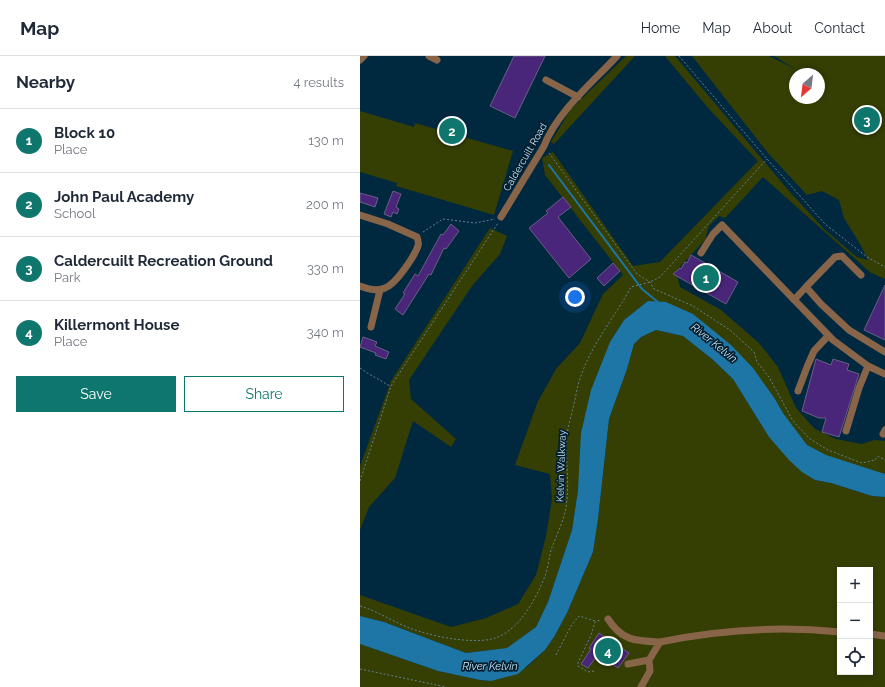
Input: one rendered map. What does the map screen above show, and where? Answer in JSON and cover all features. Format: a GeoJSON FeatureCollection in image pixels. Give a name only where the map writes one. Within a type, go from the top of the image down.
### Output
{"type":"FeatureCollection","features":[{"type":"Feature","properties":{"kind":"street"},"geometry":{"type":"LineString","coordinates":[[360,60],[364,56]]}},
{"type":"Feature","properties":{"kind":"street"},"geometry":{"type":"LineString","coordinates":[[429,56],[437,60]]}},
{"type":"Feature","properties":{"kind":"street","name":"Caldercuilt Road"},"geometry":{"type":"LineString","coordinates":[[502,217],[544,146],[549,134],[578,97],[617,56]]}},
{"type":"Feature","properties":{"kind":"street"},"geometry":{"type":"LineString","coordinates":[[546,80],[578,97]]}},
{"type":"Feature","properties":{"kind":"street"},"geometry":{"type":"LineString","coordinates":[[360,215],[388,224],[417,237],[418,245],[401,274],[391,286],[380,290],[360,286]]}},
{"type":"Feature","properties":{"kind":"street"},"geometry":{"type":"LineString","coordinates":[[701,253],[713,234],[722,225],[828,336],[868,366],[885,374]]}},
{"type":"Feature","properties":{"kind":"street"},"geometry":{"type":"LineString","coordinates":[[794,300],[835,257],[842,256],[861,275]]}},
{"type":"Feature","properties":{"kind":"street"},"geometry":{"type":"LineString","coordinates":[[806,288],[849,330],[885,352]]}},
{"type":"Feature","properties":{"kind":"street"},"geometry":{"type":"LineString","coordinates":[[371,327],[380,290]]}},
{"type":"Feature","properties":{"kind":"street"},"geometry":{"type":"LineString","coordinates":[[798,391],[814,351],[828,336]]}},
{"type":"Feature","properties":{"kind":"street"},"geometry":{"type":"LineString","coordinates":[[846,431],[859,388],[868,366]]}},
{"type":"Feature","properties":{"kind":"street"},"geometry":{"type":"LineString","coordinates":[[608,619],[614,628],[623,636],[642,641],[660,642],[684,637],[737,631],[814,629],[837,632]]}},
{"type":"Feature","properties":{"kind":"street"},"geometry":{"type":"LineString","coordinates":[[873,634],[885,636]]}},
{"type":"Feature","properties":{"kind":"street"},"geometry":{"type":"LineString","coordinates":[[641,687],[650,671],[649,660],[660,642]]}},
{"type":"Feature","properties":{"kind":"street"},"geometry":{"type":"LineString","coordinates":[[628,664],[649,660]]}},
{"type":"Feature","properties":{"kind":"path"},"geometry":{"type":"LineString","coordinates":[[679,56],[766,159],[825,224],[867,258],[885,267]]}},
{"type":"Feature","properties":{"kind":"path"},"geometry":{"type":"LineString","coordinates":[[544,146],[637,274],[650,282],[654,289],[694,306],[730,330],[754,352],[757,362],[769,377],[793,421],[810,439],[828,450],[862,462],[875,460],[878,456],[885,460]]}},
{"type":"Feature","properties":{"kind":"path","name":"Kelvin Walkway"},"geometry":{"type":"LineString","coordinates":[[360,606],[374,610],[420,632],[464,641],[494,639],[507,632],[523,618],[533,602],[545,575],[551,552],[566,509],[568,493],[566,477],[567,434],[581,376],[596,341],[621,305],[631,287],[650,282],[660,277],[766,159]]}},
{"type":"Feature","properties":{"kind":"path"},"geometry":{"type":"LineString","coordinates":[[417,237],[443,219],[475,223],[502,217]]}},
{"type":"Feature","properties":{"kind":"path"},"geometry":{"type":"LineString","coordinates":[[360,481],[391,386],[502,217]]}},
{"type":"Feature","properties":{"kind":"path"},"geometry":{"type":"LineString","coordinates":[[360,368],[391,386]]}},
{"type":"Feature","properties":{"kind":"path"},"geometry":{"type":"LineString","coordinates":[[556,655],[571,626],[579,616],[595,622],[608,619]]}},
{"type":"Feature","properties":{"kind":"path"},"geometry":{"type":"LineString","coordinates":[[594,671],[588,672],[578,666],[578,663],[591,635],[595,622]]}},
{"type":"Feature","properties":{"kind":"path"},"geometry":{"type":"LineString","coordinates":[[360,669],[446,687]]}},
{"type":"Feature","properties":{"kind":"green space"},"geometry":{"type":"Polygon","coordinates":[[[626,56],[635,56],[554,144],[551,142],[571,109],[626,56]]]}},
{"type":"Feature","properties":{"kind":"green space"},"geometry":{"type":"Polygon","coordinates":[[[665,56],[675,56],[789,191],[824,229],[857,257],[868,260],[844,218],[839,200],[822,191],[807,195],[768,153],[692,56],[769,56],[793,68],[789,68],[789,104],[825,104],[825,68],[793,68],[774,56],[885,56],[885,279],[871,273],[763,177],[725,218],[719,216],[709,226],[705,240],[676,271],[680,287],[721,310],[759,343],[778,367],[796,408],[815,429],[836,439],[862,444],[874,440],[885,441],[885,474],[832,458],[807,445],[798,435],[775,399],[648,301],[624,320],[610,342],[578,490],[572,530],[548,602],[536,627],[508,648],[466,653],[384,622],[360,616],[360,595],[451,627],[486,618],[518,604],[536,575],[546,536],[552,499],[550,474],[515,465],[538,401],[556,369],[580,343],[603,294],[623,275],[545,175],[542,158],[553,152],[633,266],[660,262],[758,161],[709,109],[665,56]]]}},
{"type":"Feature","properties":{"kind":"green space"},"geometry":{"type":"Polygon","coordinates":[[[360,111],[414,127],[415,123],[513,151],[494,215],[396,186],[397,183],[360,172],[360,111]]]}},
{"type":"Feature","properties":{"kind":"green space"},"geometry":{"type":"Polygon","coordinates":[[[490,228],[507,236],[500,254],[472,286],[409,380],[411,399],[456,439],[451,447],[413,421],[395,478],[369,507],[360,530],[360,466],[391,381],[490,228]]]}},
{"type":"Feature","properties":{"kind":"green space"},"geometry":{"type":"Polygon","coordinates":[[[656,330],[683,336],[712,359],[733,379],[769,437],[815,480],[831,483],[872,496],[885,497],[885,687],[360,687],[360,644],[438,671],[491,681],[527,667],[545,650],[567,613],[593,552],[609,419],[627,369],[634,344],[641,337],[656,330]]]}},
{"type":"Feature","properties":{"kind":"water","name":"River Kelvin"},"geometry":{"type":"Polygon","coordinates":[[[648,301],[666,302],[693,314],[731,345],[753,368],[783,413],[807,445],[826,455],[885,474],[885,497],[872,496],[831,483],[815,480],[802,472],[789,460],[769,437],[733,379],[712,359],[683,336],[656,330],[641,337],[634,344],[627,369],[609,419],[593,552],[567,613],[545,650],[518,674],[491,681],[438,671],[360,644],[360,616],[384,622],[466,653],[507,648],[536,627],[548,602],[572,530],[578,490],[581,433],[591,390],[610,342],[624,320],[648,301]]]}},
{"type":"Feature","properties":{"kind":"building"},"geometry":{"type":"Polygon","coordinates":[[[514,56],[545,56],[515,118],[490,106],[514,56]]]}},
{"type":"Feature","properties":{"kind":"building"},"geometry":{"type":"Polygon","coordinates":[[[393,191],[401,194],[396,207],[399,209],[397,214],[393,212],[391,217],[384,214],[393,191]]]}},
{"type":"Feature","properties":{"kind":"building"},"geometry":{"type":"Polygon","coordinates":[[[360,193],[378,198],[375,207],[360,202],[360,193]]]}},
{"type":"Feature","properties":{"kind":"building"},"geometry":{"type":"Polygon","coordinates":[[[563,197],[571,207],[558,217],[591,259],[569,278],[529,228],[548,213],[546,211],[563,197]]]}},
{"type":"Feature","properties":{"kind":"building"},"geometry":{"type":"Polygon","coordinates":[[[451,224],[459,231],[446,249],[444,248],[431,275],[429,274],[403,315],[395,309],[405,294],[403,293],[415,274],[418,276],[441,234],[443,235],[451,224]]]}},
{"type":"Feature","properties":{"kind":"building"},"geometry":{"type":"Polygon","coordinates":[[[691,255],[738,282],[726,304],[673,274],[680,268],[681,269],[685,262],[687,263],[691,255]]]}},
{"type":"Feature","properties":{"kind":"building"},"geometry":{"type":"Polygon","coordinates":[[[613,263],[620,271],[604,286],[597,278],[613,263]]]}},
{"type":"Feature","properties":{"kind":"building"},"geometry":{"type":"Polygon","coordinates":[[[885,285],[885,340],[864,330],[885,285]]]}},
{"type":"Feature","properties":{"kind":"building"},"geometry":{"type":"Polygon","coordinates":[[[363,337],[377,342],[375,346],[389,352],[386,359],[375,355],[376,353],[360,347],[363,337]]]}},
{"type":"Feature","properties":{"kind":"building"},"geometry":{"type":"Polygon","coordinates":[[[816,359],[831,365],[833,359],[849,364],[847,370],[859,374],[839,437],[822,432],[826,418],[819,418],[802,411],[816,359]]]}},
{"type":"Feature","properties":{"kind":"building"},"geometry":{"type":"Polygon","coordinates":[[[599,633],[629,653],[618,668],[598,654],[588,668],[581,664],[599,633]]]}},
{"type":"Feature","properties":{"kind":"waterway"},"geometry":{"type":"LineString","coordinates":[[549,165],[642,289],[659,303]]}},
{"type":"Feature","properties":{"kind":"place","name":"Caldercuilt Recreation Ground"},"geometry":{"type":"Point","coordinates":[867,120]}},
{"type":"Feature","properties":{"kind":"place","name":"John Paul Academy"},"geometry":{"type":"Point","coordinates":[452,131]}},
{"type":"Feature","properties":{"kind":"place","name":"Block 10"},"geometry":{"type":"Point","coordinates":[706,278]}},
{"type":"Feature","properties":{"kind":"place","name":"Killermont House"},"geometry":{"type":"Point","coordinates":[608,651]}}]}
